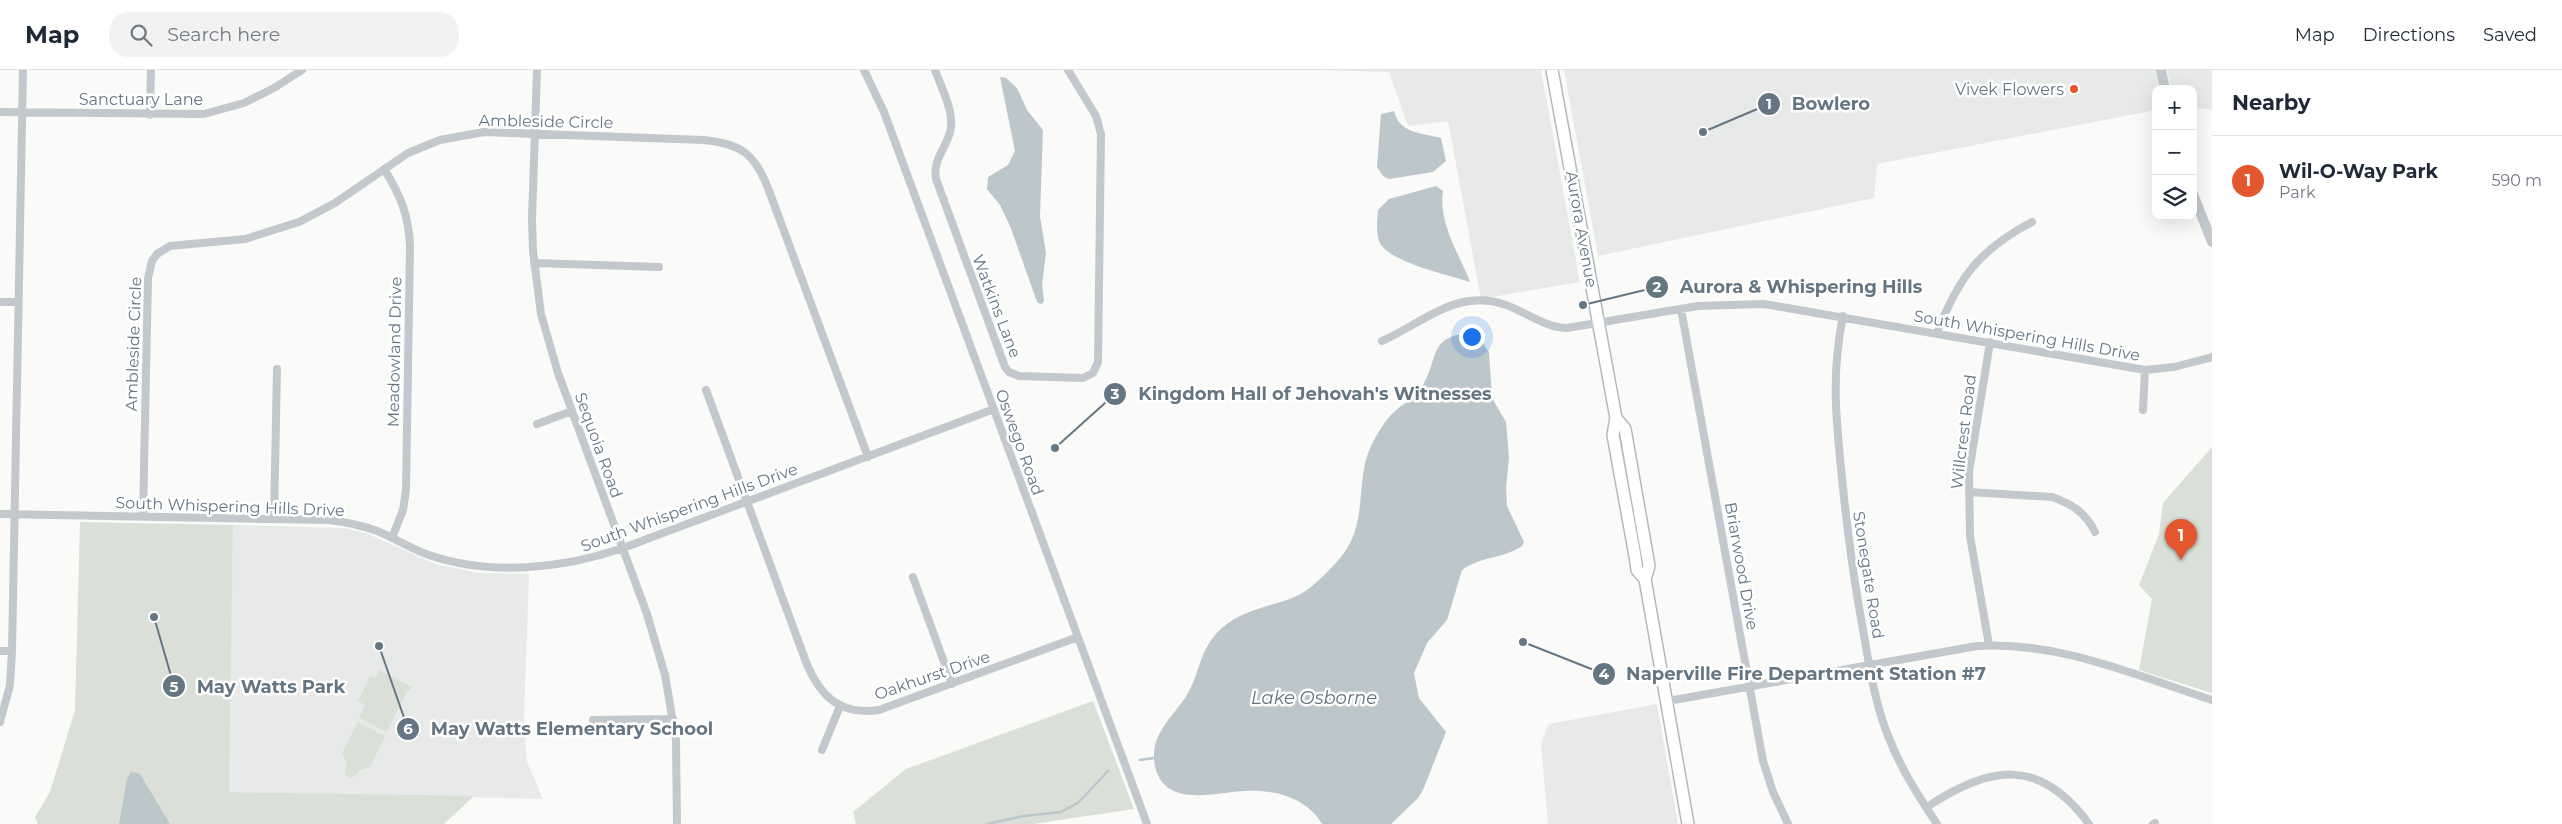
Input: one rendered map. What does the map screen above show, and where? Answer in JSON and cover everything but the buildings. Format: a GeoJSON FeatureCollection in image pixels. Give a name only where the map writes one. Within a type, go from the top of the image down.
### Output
{"type":"FeatureCollection","features":[{"type":"Feature","properties":{"kind":"main road","name":"Aurora Avenue"},"geometry":{"type":"LineString","coordinates":[[1552,70],[1616,418],[1625,429],[1650,566],[1645,579],[1689,823]]}},
{"type":"Feature","properties":{"kind":"street"},"geometry":{"type":"LineString","coordinates":[[0,722],[10,685],[12,651],[23,70]]}},
{"type":"Feature","properties":{"kind":"street"},"geometry":{"type":"LineString","coordinates":[[150,115],[151,70]]}},
{"type":"Feature","properties":{"kind":"street","name":"Sanctuary Lane"},"geometry":{"type":"LineString","coordinates":[[0,112],[186,115],[225,110],[261,96],[302,70]]}},
{"type":"Feature","properties":{"kind":"street","name":"Sequoia Road"},"geometry":{"type":"LineString","coordinates":[[537,70],[532,219],[534,263],[541,314],[572,411],[655,637],[665,675],[673,720],[678,773],[677,824]]}},
{"type":"Feature","properties":{"kind":"street","name":"Oswego Road"},"geometry":{"type":"LineString","coordinates":[[864,70],[881,104],[1147,824]]}},
{"type":"Feature","properties":{"kind":"street","name":"Watkins Lane"},"geometry":{"type":"LineString","coordinates":[[935,70],[951,121],[949,135],[936,162],[936,179],[1005,367],[1009,372],[1018,376],[1083,378],[1093,373],[1098,362],[1102,134],[1096,116],[1068,70]]}},
{"type":"Feature","properties":{"kind":"street"},"geometry":{"type":"LineString","coordinates":[[2161,70],[2164,85]]}},
{"type":"Feature","properties":{"kind":"street","name":"Ambleside Circle"},"geometry":{"type":"LineString","coordinates":[[144,516],[148,278],[152,261],[157,254],[170,246],[245,239],[291,225],[335,203],[408,153],[440,140],[484,132],[704,140],[737,147],[746,152],[762,174],[868,457]]}},
{"type":"Feature","properties":{"kind":"street","name":"Meadowland Drive"},"geometry":{"type":"LineString","coordinates":[[384,169],[402,201],[410,239],[406,490],[403,510],[392,538]]}},
{"type":"Feature","properties":{"kind":"street"},"geometry":{"type":"LineString","coordinates":[[2197,204],[2212,242]]}},
{"type":"Feature","properties":{"kind":"street"},"geometry":{"type":"LineString","coordinates":[[1937,332],[1952,297],[1970,269],[2000,240],[2032,222]]}},
{"type":"Feature","properties":{"kind":"street"},"geometry":{"type":"LineString","coordinates":[[534,263],[659,267]]}},
{"type":"Feature","properties":{"kind":"street","name":"South Whispering Hills Drive"},"geometry":{"type":"LineString","coordinates":[[1382,341],[1400,333],[1432,312],[1452,304],[1470,301],[1502,304],[1557,327],[1600,324],[1713,305],[1764,304],[1937,332],[2145,370],[2174,367],[2212,357]]}},
{"type":"Feature","properties":{"kind":"street"},"geometry":{"type":"LineString","coordinates":[[0,302],[18,302]]}},
{"type":"Feature","properties":{"kind":"street","name":"Briarwood Drive"},"geometry":{"type":"LineString","coordinates":[[1682,309],[1764,761],[1773,792],[1788,824]]}},
{"type":"Feature","properties":{"kind":"street","name":"Stonegate Road"},"geometry":{"type":"LineString","coordinates":[[1842,316],[1835,363],[1834,408],[1847,534],[1876,698],[1889,739],[1904,771],[1937,824]]}},
{"type":"Feature","properties":{"kind":"street","name":"Willcrest Road"},"geometry":{"type":"LineString","coordinates":[[1989,645],[1970,536],[1969,492],[1971,463],[1990,342]]}},
{"type":"Feature","properties":{"kind":"street"},"geometry":{"type":"LineString","coordinates":[[274,519],[278,369]]}},
{"type":"Feature","properties":{"kind":"street"},"geometry":{"type":"LineString","coordinates":[[2143,410],[2145,370]]}},
{"type":"Feature","properties":{"kind":"street","name":"Oakhurst Drive"},"geometry":{"type":"LineString","coordinates":[[706,390],[814,681],[820,690],[840,706],[859,711],[879,710],[1078,637]]}},
{"type":"Feature","properties":{"kind":"street","name":"South Whispering Hills Drive"},"geometry":{"type":"LineString","coordinates":[[0,514],[274,519],[348,523],[363,526],[439,559],[479,566],[560,564],[623,548],[994,409]]}},
{"type":"Feature","properties":{"kind":"street"},"geometry":{"type":"LineString","coordinates":[[537,424],[572,411]]}},
{"type":"Feature","properties":{"kind":"street"},"geometry":{"type":"LineString","coordinates":[[1969,492],[2052,497],[2064,501],[2085,515],[2095,532]]}},
{"type":"Feature","properties":{"kind":"street"},"geometry":{"type":"LineString","coordinates":[[913,578],[952,684]]}},
{"type":"Feature","properties":{"kind":"street"},"geometry":{"type":"LineString","coordinates":[[1668,701],[1989,645],[2029,646],[2053,650],[2212,700]]}},
{"type":"Feature","properties":{"kind":"street"},"geometry":{"type":"LineString","coordinates":[[0,651],[12,651]]}},
{"type":"Feature","properties":{"kind":"street"},"geometry":{"type":"LineString","coordinates":[[822,750],[840,706]]}},
{"type":"Feature","properties":{"kind":"street"},"geometry":{"type":"LineString","coordinates":[[593,720],[673,720]]}},
{"type":"Feature","properties":{"kind":"street"},"geometry":{"type":"LineString","coordinates":[[1927,807],[1958,787],[1974,780],[2001,774],[2017,775],[2042,782],[2058,792],[2074,805],[2089,824]]}},
{"type":"Feature","properties":{"kind":"shaded area"},"geometry":{"type":"Polygon","coordinates":[[[1322,70],[1541,70],[1580,282],[1481,299],[1448,121],[1408,126],[1389,72],[1322,70]]]}},
{"type":"Feature","properties":{"kind":"shaded area"},"geometry":{"type":"Polygon","coordinates":[[[1564,70],[2156,70],[2158,85],[2152,85],[2152,111],[1877,164],[1874,198],[1598,256],[1564,70]]]}},
{"type":"Feature","properties":{"kind":"shaded area"},"geometry":{"type":"Polygon","coordinates":[[[2167,70],[2212,70],[2212,109],[2197,108],[2197,85],[2170,85],[2167,70]]]}},
{"type":"Feature","properties":{"kind":"shaded area"},"geometry":{"type":"Polygon","coordinates":[[[1618,433],[1624,452],[1643,567],[1639,549],[1618,433]]]}},
{"type":"Feature","properties":{"kind":"shaded area"},"geometry":{"type":"Polygon","coordinates":[[[2212,447],[2212,693],[2139,670],[2152,599],[2139,585],[2159,534],[2163,503],[2212,447]]]}},
{"type":"Feature","properties":{"kind":"shaded area"},"geometry":{"type":"Polygon","coordinates":[[[80,522],[233,525],[229,792],[474,796],[444,824],[38,824],[35,817],[50,792],[75,710],[80,522]]]}},
{"type":"Feature","properties":{"kind":"shaded area"},"geometry":{"type":"Polygon","coordinates":[[[233,525],[344,528],[366,533],[435,564],[479,573],[529,574],[524,717],[527,762],[543,799],[229,792],[233,525]]]}},
{"type":"Feature","properties":{"kind":"shaded area"},"geometry":{"type":"Polygon","coordinates":[[[379,670],[412,687],[406,693],[387,732],[359,718],[365,705],[358,701],[370,676],[375,678],[379,670]]]}},
{"type":"Feature","properties":{"kind":"shaded area"},"geometry":{"type":"Polygon","coordinates":[[[1093,701],[1134,809],[1033,824],[856,824],[853,812],[906,769],[1093,701]]]}},
{"type":"Feature","properties":{"kind":"shaded area"},"geometry":{"type":"Polygon","coordinates":[[[1657,704],[1678,824],[1548,824],[1541,743],[1549,724],[1657,704]]]}},
{"type":"Feature","properties":{"kind":"shaded area"},"geometry":{"type":"Polygon","coordinates":[[[358,722],[385,736],[370,767],[358,771],[355,776],[350,778],[345,774],[347,765],[342,753],[358,722]]]}},
{"type":"Feature","properties":{"kind":"water"},"geometry":{"type":"Polygon","coordinates":[[[1000,77],[1006,78],[1017,88],[1027,110],[1043,130],[1040,216],[1046,253],[1042,285],[1044,301],[1042,304],[1038,303],[1036,299],[1010,226],[1000,205],[987,189],[988,177],[1008,165],[1015,151],[1000,77]]]}},
{"type":"Feature","properties":{"kind":"water"},"geometry":{"type":"Polygon","coordinates":[[[1394,111],[1401,124],[1406,128],[1441,138],[1446,161],[1433,172],[1389,179],[1383,176],[1377,167],[1381,114],[1394,111]]]}},
{"type":"Feature","properties":{"kind":"water"},"geometry":{"type":"Polygon","coordinates":[[[1436,186],[1443,191],[1442,203],[1446,226],[1470,282],[1406,261],[1384,249],[1379,241],[1377,229],[1378,210],[1389,199],[1436,186]]]}},
{"type":"Feature","properties":{"kind":"water","name":"Lake Osborne"},"geometry":{"type":"Polygon","coordinates":[[[1476,334],[1489,352],[1492,398],[1506,422],[1509,457],[1506,488],[1507,506],[1524,542],[1522,546],[1515,550],[1469,565],[1462,570],[1447,620],[1427,643],[1414,673],[1419,698],[1446,732],[1418,798],[1391,824],[1322,824],[1308,808],[1289,797],[1278,794],[1245,791],[1192,795],[1180,793],[1169,788],[1160,779],[1155,766],[1155,746],[1162,729],[1190,689],[1208,644],[1222,628],[1240,616],[1305,592],[1340,558],[1351,540],[1356,527],[1363,472],[1366,459],[1376,437],[1391,415],[1420,389],[1441,344],[1456,335],[1476,334]]]}},
{"type":"Feature","properties":{"kind":"water"},"geometry":{"type":"Polygon","coordinates":[[[131,772],[140,774],[170,824],[119,824],[127,779],[131,772]]]}},
{"type":"Feature","properties":{"kind":"waterway"},"geometry":{"type":"LineString","coordinates":[[1140,760],[1154,758]]}},
{"type":"Feature","properties":{"kind":"waterway"},"geometry":{"type":"LineString","coordinates":[[988,824],[1023,816],[1061,812],[1079,802],[1108,771]]}},
{"type":"Feature","properties":{"kind":"place","name":"Vivek Flowers"},"geometry":{"type":"Point","coordinates":[2074,89]}},
{"type":"Feature","properties":{"kind":"place","name":"Bowlero"},"geometry":{"type":"Point","coordinates":[1703,132]}},
{"type":"Feature","properties":{"kind":"place","name":"Aurora & Whispering Hills"},"geometry":{"type":"Point","coordinates":[1583,305]}},
{"type":"Feature","properties":{"kind":"place","name":"Kingdom Hall of Jehovah's Witnesses"},"geometry":{"type":"Point","coordinates":[1055,448]}},
{"type":"Feature","properties":{"kind":"place","name":"Wil-O-Way Park"},"geometry":{"type":"Point","coordinates":[2181,560]}},
{"type":"Feature","properties":{"kind":"place","name":"May Watts Park"},"geometry":{"type":"Point","coordinates":[154,617]}},
{"type":"Feature","properties":{"kind":"place","name":"Naperville Fire Department Station #7"},"geometry":{"type":"Point","coordinates":[1523,642]}},
{"type":"Feature","properties":{"kind":"place","name":"May Watts Elementary School"},"geometry":{"type":"Point","coordinates":[379,646]}}]}
